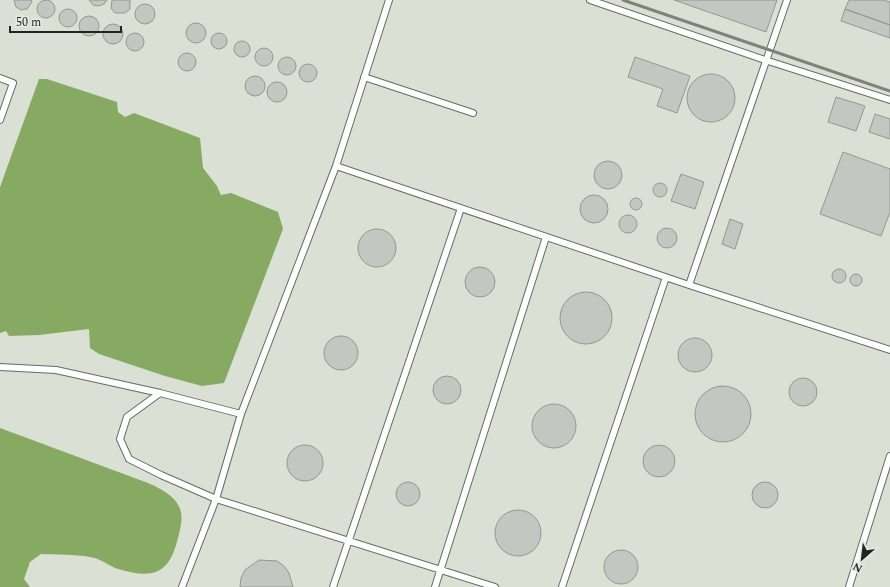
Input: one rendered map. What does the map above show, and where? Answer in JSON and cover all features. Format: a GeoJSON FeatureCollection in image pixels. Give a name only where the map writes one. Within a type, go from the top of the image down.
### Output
{"type":"FeatureCollection","features":[{"type":"Feature","properties":{"kind":"lane"},"geometry":{"type":"LineString","coordinates":[[182,587],[216,499],[241,414],[336,166],[389,0]]}},
{"type":"Feature","properties":{"kind":"lane"},"geometry":{"type":"LineString","coordinates":[[590,0],[765,60],[890,100]]}},
{"type":"Feature","properties":{"kind":"lane"},"geometry":{"type":"LineString","coordinates":[[688,285],[787,0]]}},
{"type":"Feature","properties":{"kind":"lane"},"geometry":{"type":"LineString","coordinates":[[364,77],[473,113]]}},
{"type":"Feature","properties":{"kind":"lane"},"geometry":{"type":"LineString","coordinates":[[0,78],[13,83],[0,120]]}},
{"type":"Feature","properties":{"kind":"lane"},"geometry":{"type":"LineString","coordinates":[[336,166],[688,285],[890,350]]}},
{"type":"Feature","properties":{"kind":"lane"},"geometry":{"type":"LineString","coordinates":[[333,587],[461,208]]}},
{"type":"Feature","properties":{"kind":"lane"},"geometry":{"type":"LineString","coordinates":[[435,587],[546,237]]}},
{"type":"Feature","properties":{"kind":"lane"},"geometry":{"type":"LineString","coordinates":[[562,587],[666,277]]}},
{"type":"Feature","properties":{"kind":"lane"},"geometry":{"type":"LineString","coordinates":[[0,367],[56,370],[160,392],[241,414]]}},
{"type":"Feature","properties":{"kind":"lane"},"geometry":{"type":"LineString","coordinates":[[160,392],[127,417],[120,439],[129,459],[161,476],[216,499],[350,540],[494,587]]}},
{"type":"Feature","properties":{"kind":"lane"},"geometry":{"type":"LineString","coordinates":[[849,587],[890,456]]}},
{"type":"Feature","properties":{"kind":"shaded area"},"geometry":{"type":"Polygon","coordinates":[[[0,0],[890,0],[890,587],[0,587],[0,0]]]}},
{"type":"Feature","properties":{"kind":"shaded area"},"geometry":{"type":"Polygon","coordinates":[[[39,79],[47,79],[117,102],[118,112],[125,117],[134,113],[200,138],[203,168],[217,186],[221,195],[231,193],[278,212],[283,229],[224,383],[202,386],[165,376],[99,354],[90,348],[89,329],[39,335],[9,336],[6,331],[0,333],[0,187],[39,79]]]}},
{"type":"Feature","properties":{"kind":"shaded area"},"geometry":{"type":"Polygon","coordinates":[[[0,428],[148,483],[167,493],[173,498],[180,509],[181,524],[174,551],[163,568],[156,572],[146,574],[133,573],[118,569],[94,558],[78,555],[41,554],[30,562],[24,579],[30,587],[0,587],[0,428]]]}},
{"type":"Feature","properties":{"kind":"building"},"geometry":{"type":"Polygon","coordinates":[[[14,0],[31,0],[32,2],[27,9],[21,10],[16,7],[14,0]]]}},
{"type":"Feature","properties":{"kind":"building"},"geometry":{"type":"Polygon","coordinates":[[[46,0],[52,3],[55,9],[52,15],[46,18],[40,15],[37,9],[40,3],[46,0]]]}},
{"type":"Feature","properties":{"kind":"building"},"geometry":{"type":"Polygon","coordinates":[[[89,0],[107,0],[104,4],[99,6],[93,5],[89,0]]]}},
{"type":"Feature","properties":{"kind":"building"},"geometry":{"type":"Polygon","coordinates":[[[112,0],[130,0],[130,9],[125,13],[115,13],[111,8],[112,0]]]}},
{"type":"Feature","properties":{"kind":"building"},"geometry":{"type":"Polygon","coordinates":[[[674,0],[777,0],[766,32],[674,0]]]}},
{"type":"Feature","properties":{"kind":"building"},"geometry":{"type":"Polygon","coordinates":[[[849,0],[883,0],[890,2],[890,25],[845,9],[849,0]]]}},
{"type":"Feature","properties":{"kind":"building"},"geometry":{"type":"Polygon","coordinates":[[[145,4],[152,7],[155,14],[152,21],[145,24],[138,21],[135,14],[138,7],[145,4]]]}},
{"type":"Feature","properties":{"kind":"building"},"geometry":{"type":"Polygon","coordinates":[[[68,9],[74,12],[77,18],[74,24],[68,27],[62,24],[59,18],[62,12],[68,9]]]}},
{"type":"Feature","properties":{"kind":"building"},"geometry":{"type":"Polygon","coordinates":[[[845,9],[890,25],[890,38],[841,21],[845,9]]]}},
{"type":"Feature","properties":{"kind":"building"},"geometry":{"type":"Polygon","coordinates":[[[89,16],[96,19],[99,26],[96,33],[89,36],[82,33],[79,26],[82,19],[89,16]]]}},
{"type":"Feature","properties":{"kind":"building"},"geometry":{"type":"Polygon","coordinates":[[[196,23],[203,26],[206,33],[203,40],[196,43],[189,40],[186,33],[189,26],[196,23]]]}},
{"type":"Feature","properties":{"kind":"building"},"geometry":{"type":"Polygon","coordinates":[[[113,24],[120,27],[123,34],[120,41],[113,44],[106,41],[103,34],[106,27],[113,24]]]}},
{"type":"Feature","properties":{"kind":"building"},"geometry":{"type":"Polygon","coordinates":[[[135,33],[142,35],[144,42],[142,49],[135,51],[128,49],[126,42],[128,35],[135,33]]]}},
{"type":"Feature","properties":{"kind":"building"},"geometry":{"type":"Polygon","coordinates":[[[216,33],[222,33],[227,38],[225,47],[222,49],[216,49],[211,44],[211,38],[216,33]]]}},
{"type":"Feature","properties":{"kind":"building"},"geometry":{"type":"Polygon","coordinates":[[[239,41],[245,41],[250,46],[248,55],[245,57],[239,57],[234,52],[234,46],[239,41]]]}},
{"type":"Feature","properties":{"kind":"building"},"geometry":{"type":"Polygon","coordinates":[[[264,48],[270,51],[273,57],[270,63],[264,66],[258,63],[255,57],[258,51],[264,48]]]}},
{"type":"Feature","properties":{"kind":"building"},"geometry":{"type":"Polygon","coordinates":[[[187,53],[193,56],[196,62],[193,68],[187,71],[181,68],[178,62],[181,56],[187,53]]]}},
{"type":"Feature","properties":{"kind":"building"},"geometry":{"type":"Polygon","coordinates":[[[287,57],[293,60],[296,66],[293,72],[287,75],[281,72],[278,66],[281,60],[287,57]]]}},
{"type":"Feature","properties":{"kind":"building"},"geometry":{"type":"Polygon","coordinates":[[[635,57],[690,76],[677,113],[657,106],[663,89],[628,77],[635,57]]]}},
{"type":"Feature","properties":{"kind":"building"},"geometry":{"type":"Polygon","coordinates":[[[308,64],[314,67],[317,73],[314,79],[308,82],[302,79],[299,73],[302,67],[308,64]]]}},
{"type":"Feature","properties":{"kind":"building"},"geometry":{"type":"Polygon","coordinates":[[[706,74],[716,74],[728,81],[735,93],[735,103],[728,115],[716,122],[706,122],[698,118],[691,111],[687,103],[687,93],[691,85],[698,78],[706,74]]]}},
{"type":"Feature","properties":{"kind":"building"},"geometry":{"type":"Polygon","coordinates":[[[255,76],[262,79],[265,86],[262,93],[255,96],[248,93],[245,86],[248,79],[255,76]]]}},
{"type":"Feature","properties":{"kind":"building"},"geometry":{"type":"Polygon","coordinates":[[[277,82],[284,85],[287,92],[284,99],[277,102],[270,99],[267,92],[270,85],[277,82]]]}},
{"type":"Feature","properties":{"kind":"building"},"geometry":{"type":"Polygon","coordinates":[[[836,97],[865,106],[856,131],[828,122],[836,97]]]}},
{"type":"Feature","properties":{"kind":"building"},"geometry":{"type":"Polygon","coordinates":[[[875,114],[890,119],[890,139],[869,132],[875,114]]]}},
{"type":"Feature","properties":{"kind":"building"},"geometry":{"type":"Polygon","coordinates":[[[843,152],[890,169],[890,212],[881,236],[820,214],[843,152]]]}},
{"type":"Feature","properties":{"kind":"building"},"geometry":{"type":"Polygon","coordinates":[[[608,161],[618,165],[622,175],[618,185],[608,189],[598,185],[594,175],[598,165],[608,161]]]}},
{"type":"Feature","properties":{"kind":"building"},"geometry":{"type":"Polygon","coordinates":[[[681,174],[704,182],[695,209],[671,201],[681,174]]]}},
{"type":"Feature","properties":{"kind":"building"},"geometry":{"type":"Polygon","coordinates":[[[660,183],[665,185],[667,190],[665,195],[660,197],[655,195],[653,190],[655,185],[660,183]]]}},
{"type":"Feature","properties":{"kind":"building"},"geometry":{"type":"Polygon","coordinates":[[[594,195],[604,199],[608,209],[604,219],[594,223],[584,219],[580,209],[584,199],[594,195]]]}},
{"type":"Feature","properties":{"kind":"building"},"geometry":{"type":"Polygon","coordinates":[[[634,198],[638,198],[642,204],[638,210],[634,210],[630,206],[630,202],[634,198]]]}},
{"type":"Feature","properties":{"kind":"building"},"geometry":{"type":"Polygon","coordinates":[[[624,215],[632,215],[637,220],[635,231],[632,233],[624,233],[619,228],[619,220],[624,215]]]}},
{"type":"Feature","properties":{"kind":"building"},"geometry":{"type":"Polygon","coordinates":[[[730,219],[743,224],[735,249],[722,244],[730,219]]]}},
{"type":"Feature","properties":{"kind":"building"},"geometry":{"type":"Polygon","coordinates":[[[667,228],[674,231],[677,238],[674,245],[667,248],[660,245],[657,238],[660,231],[667,228]]]}},
{"type":"Feature","properties":{"kind":"building"},"geometry":{"type":"Polygon","coordinates":[[[377,229],[390,235],[396,248],[390,261],[377,267],[364,261],[358,248],[364,235],[377,229]]]}},
{"type":"Feature","properties":{"kind":"building"},"geometry":{"type":"Polygon","coordinates":[[[480,267],[490,272],[495,282],[490,292],[480,297],[470,292],[465,282],[470,272],[480,267]]]}},
{"type":"Feature","properties":{"kind":"building"},"geometry":{"type":"Polygon","coordinates":[[[836,269],[842,269],[846,273],[846,279],[842,283],[836,283],[832,279],[832,273],[836,269]]]}},
{"type":"Feature","properties":{"kind":"building"},"geometry":{"type":"Polygon","coordinates":[[[858,274],[861,275],[861,285],[854,286],[851,285],[850,278],[851,275],[858,274]]]}},
{"type":"Feature","properties":{"kind":"building"},"geometry":{"type":"Polygon","coordinates":[[[586,292],[600,296],[608,304],[612,318],[608,332],[600,340],[586,344],[572,340],[564,332],[560,318],[564,304],[572,296],[586,292]]]}},
{"type":"Feature","properties":{"kind":"building"},"geometry":{"type":"Polygon","coordinates":[[[338,336],[344,336],[348,337],[355,343],[358,353],[357,360],[351,367],[344,370],[338,370],[334,369],[327,363],[324,356],[324,350],[325,346],[331,339],[338,336]]]}},
{"type":"Feature","properties":{"kind":"building"},"geometry":{"type":"Polygon","coordinates":[[[695,338],[707,343],[712,355],[707,367],[695,372],[683,367],[678,355],[683,343],[695,338]]]}},
{"type":"Feature","properties":{"kind":"building"},"geometry":{"type":"Polygon","coordinates":[[[447,376],[457,380],[461,390],[457,400],[447,404],[437,400],[433,390],[437,380],[447,376]]]}},
{"type":"Feature","properties":{"kind":"building"},"geometry":{"type":"Polygon","coordinates":[[[803,378],[813,382],[817,392],[813,402],[803,406],[793,402],[789,392],[793,382],[803,378]]]}},
{"type":"Feature","properties":{"kind":"building"},"geometry":{"type":"Polygon","coordinates":[[[723,386],[734,388],[743,394],[749,403],[751,414],[749,425],[743,434],[734,440],[723,442],[712,440],[703,434],[697,425],[695,414],[697,403],[703,394],[712,388],[723,386]]]}},
{"type":"Feature","properties":{"kind":"building"},"geometry":{"type":"Polygon","coordinates":[[[550,404],[558,404],[570,410],[576,422],[576,430],[570,442],[558,448],[550,448],[538,442],[532,430],[532,422],[538,410],[550,404]]]}},
{"type":"Feature","properties":{"kind":"building"},"geometry":{"type":"Polygon","coordinates":[[[305,445],[315,448],[320,453],[323,463],[320,473],[315,478],[305,481],[295,478],[290,473],[287,463],[290,453],[295,448],[305,445]]]}},
{"type":"Feature","properties":{"kind":"building"},"geometry":{"type":"Polygon","coordinates":[[[656,445],[662,445],[671,449],[675,461],[671,473],[662,477],[656,477],[647,473],[643,464],[643,458],[647,449],[656,445]]]}},
{"type":"Feature","properties":{"kind":"building"},"geometry":{"type":"Polygon","coordinates":[[[408,482],[417,485],[420,494],[417,503],[408,506],[399,503],[396,494],[399,485],[408,482]]]}},
{"type":"Feature","properties":{"kind":"building"},"geometry":{"type":"Polygon","coordinates":[[[765,482],[774,486],[778,495],[774,504],[765,508],[756,504],[752,495],[756,486],[765,482]]]}},
{"type":"Feature","properties":{"kind":"building"},"geometry":{"type":"Polygon","coordinates":[[[518,510],[531,514],[537,520],[541,533],[537,546],[531,552],[518,556],[505,552],[499,546],[495,533],[499,520],[505,514],[518,510]]]}},
{"type":"Feature","properties":{"kind":"building"},"geometry":{"type":"Polygon","coordinates":[[[624,550],[633,555],[637,560],[637,574],[633,579],[628,583],[618,584],[614,583],[605,574],[604,564],[605,560],[614,551],[624,550]]]}},
{"type":"Feature","properties":{"kind":"building"},"geometry":{"type":"Polygon","coordinates":[[[259,560],[277,561],[284,566],[289,573],[293,587],[240,587],[241,578],[245,570],[259,560]]]}},
{"type":"Feature","properties":{"kind":"railway"},"geometry":{"type":"LineString","coordinates":[[623,0],[890,91]]}}]}
